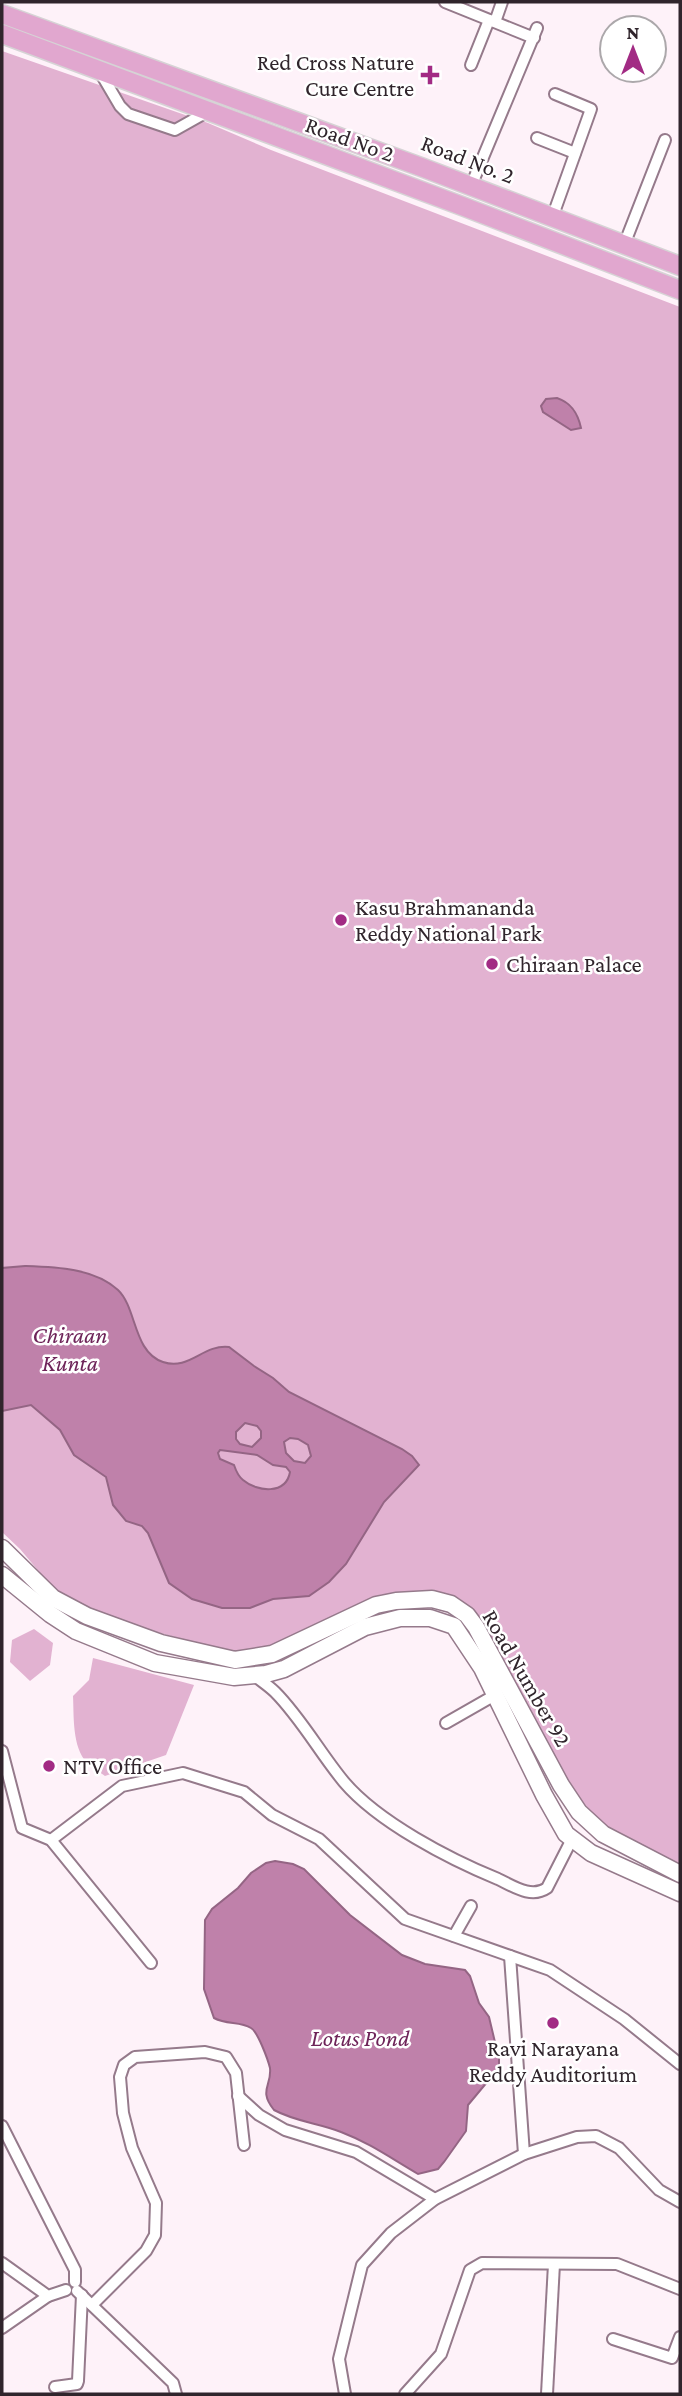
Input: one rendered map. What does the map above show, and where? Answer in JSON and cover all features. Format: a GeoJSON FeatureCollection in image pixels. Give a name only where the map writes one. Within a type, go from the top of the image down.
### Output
{"type":"FeatureCollection","features":[{"type":"Feature","properties":{"kind":"main road","name":"Road No. 2"},"geometry":{"type":"LineString","coordinates":[[2,14],[680,265]]}},
{"type":"Feature","properties":{"kind":"main road","name":"Road No 2"},"geometry":{"type":"LineString","coordinates":[[2,34],[680,290]]}},
{"type":"Feature","properties":{"kind":"main road","name":"Road Number 92"},"geometry":{"type":"LineString","coordinates":[[2,1548],[53,1598],[87,1616],[161,1643],[235,1660],[272,1654],[376,1605],[411,1599],[432,1599],[451,1604],[467,1615],[476,1627],[561,1785],[579,1812],[603,1834],[680,1874]]}},
{"type":"Feature","properties":{"kind":"main road","name":"Road Number 92"},"geometry":{"type":"LineString","coordinates":[[2,1575],[50,1614],[76,1631],[155,1663],[234,1677],[284,1669],[365,1628],[400,1618],[430,1618],[454,1626],[482,1668],[560,1825],[572,1839],[591,1853],[680,1893]]}},
{"type":"Feature","properties":{"kind":"street"},"geometry":{"type":"LineString","coordinates":[[445,2],[492,21],[536,33],[471,186]]}},
{"type":"Feature","properties":{"kind":"street"},"geometry":{"type":"LineString","coordinates":[[471,65],[502,2]]}},
{"type":"Feature","properties":{"kind":"street"},"geometry":{"type":"LineString","coordinates":[[100,70],[120,106],[128,114],[175,130],[207,112]]}},
{"type":"Feature","properties":{"kind":"street"},"geometry":{"type":"LineString","coordinates":[[552,218],[591,109],[555,94]]}},
{"type":"Feature","properties":{"kind":"street"},"geometry":{"type":"LineString","coordinates":[[537,138],[575,153]]}},
{"type":"Feature","properties":{"kind":"street"},"geometry":{"type":"LineString","coordinates":[[624,245],[664,139]]}},
{"type":"Feature","properties":{"kind":"street"},"geometry":{"type":"LineString","coordinates":[[275,1692],[284,1669]]}},
{"type":"Feature","properties":{"kind":"street"},"geometry":{"type":"LineString","coordinates":[[254,1675],[275,1692],[346,1784],[395,1824],[471,1868],[528,1892],[541,1893],[547,1888],[572,1839]]}},
{"type":"Feature","properties":{"kind":"street"},"geometry":{"type":"LineString","coordinates":[[446,1723],[495,1695]]}},
{"type":"Feature","properties":{"kind":"street"},"geometry":{"type":"LineString","coordinates":[[2,1751],[22,1828],[51,1840],[151,1963]]}},
{"type":"Feature","properties":{"kind":"street"},"geometry":{"type":"LineString","coordinates":[[51,1840],[122,1786],[183,1773],[244,1792],[272,1815],[319,1839],[405,1919],[550,1970],[624,2019],[680,2064]]}},
{"type":"Feature","properties":{"kind":"street"},"geometry":{"type":"LineString","coordinates":[[454,1936],[471,1906]]}},
{"type":"Feature","properties":{"kind":"street"},"geometry":{"type":"LineString","coordinates":[[510,1956],[524,2154]]}},
{"type":"Feature","properties":{"kind":"street"},"geometry":{"type":"LineString","coordinates":[[92,2305],[146,2251],[155,2235],[156,2203],[132,2148],[123,2113],[120,2077],[124,2065],[135,2057],[205,2052],[217,2054],[231,2062],[236,2073],[244,2145]]}},
{"type":"Feature","properties":{"kind":"street"},"geometry":{"type":"LineString","coordinates":[[239,2096],[259,2115],[285,2130],[356,2152],[435,2199]]}},
{"type":"Feature","properties":{"kind":"street"},"geometry":{"type":"LineString","coordinates":[[2,2126],[75,2270],[78,2381],[77,2384],[55,2387]]}},
{"type":"Feature","properties":{"kind":"street"},"geometry":{"type":"LineString","coordinates":[[345,2394],[339,2359],[362,2265],[391,2233],[435,2199],[524,2154],[577,2137],[596,2136],[619,2148],[659,2190],[680,2202]]}},
{"type":"Feature","properties":{"kind":"street"},"geometry":{"type":"LineString","coordinates":[[2,2263],[48,2296]]}},
{"type":"Feature","properties":{"kind":"street"},"geometry":{"type":"LineString","coordinates":[[405,2394],[441,2354],[470,2270],[482,2263],[617,2264],[680,2289]]}},
{"type":"Feature","properties":{"kind":"street"},"geometry":{"type":"LineString","coordinates":[[547,2394],[554,2264]]}},
{"type":"Feature","properties":{"kind":"street"},"geometry":{"type":"LineString","coordinates":[[75,2289],[173,2383],[176,2394]]}},
{"type":"Feature","properties":{"kind":"street"},"geometry":{"type":"LineString","coordinates":[[2,2328],[48,2296],[75,2289]]}},
{"type":"Feature","properties":{"kind":"street"},"geometry":{"type":"LineString","coordinates":[[613,2339],[672,2358],[680,2337]]}},
{"type":"Feature","properties":{"kind":"shaded area","name":"Kasu Brahmananda Reddy National Park"},"geometry":{"type":"Polygon","coordinates":[[[2,51],[208,123],[271,150],[680,307],[680,1865],[606,1829],[571,1788],[474,1614],[460,1599],[438,1592],[411,1591],[379,1595],[275,1646],[248,1652],[223,1650],[131,1625],[92,1610],[52,1587],[2,1532],[2,51]]]}},
{"type":"Feature","properties":{"kind":"shaded area"},"geometry":{"type":"Polygon","coordinates":[[[34,1629],[53,1643],[50,1665],[30,1681],[10,1662],[12,1640],[34,1629]]]}},
{"type":"Feature","properties":{"kind":"shaded area"},"geometry":{"type":"Polygon","coordinates":[[[93,1658],[194,1685],[166,1755],[105,1776],[87,1763],[76,1740],[73,1696],[89,1680],[93,1658]]]}},
{"type":"Feature","properties":{"kind":"water"},"geometry":{"type":"Polygon","coordinates":[[[557,398],[573,410],[581,428],[571,430],[543,412],[541,406],[546,399],[557,398]]]}},
{"type":"Feature","properties":{"kind":"water","name":"Chiraan Kunta"},"geometry":{"type":"Polygon","coordinates":[[[2,1268],[62,1268],[98,1277],[118,1290],[124,1298],[141,1340],[153,1357],[172,1364],[181,1363],[211,1349],[229,1347],[289,1392],[402,1449],[419,1465],[384,1502],[346,1564],[329,1582],[309,1596],[273,1599],[250,1608],[222,1608],[192,1599],[169,1583],[148,1533],[142,1526],[126,1521],[113,1505],[106,1477],[74,1455],[60,1430],[31,1405],[2,1411],[2,1268]],[[245,1423],[236,1432],[236,1439],[240,1444],[252,1447],[261,1438],[261,1431],[257,1426],[245,1423]],[[290,1438],[284,1442],[286,1453],[294,1461],[305,1463],[311,1456],[308,1445],[298,1439],[290,1438]],[[220,1450],[220,1459],[234,1465],[241,1478],[263,1489],[283,1485],[290,1472],[286,1467],[273,1465],[257,1455],[220,1450]]]}},
{"type":"Feature","properties":{"kind":"water","name":"Lotus Pond"},"geometry":{"type":"Polygon","coordinates":[[[275,1861],[304,1869],[350,1915],[402,1955],[425,1964],[465,1970],[470,1976],[479,2003],[489,2017],[499,2068],[468,2105],[466,2131],[438,2169],[418,2174],[352,2136],[274,2110],[266,2093],[270,2068],[257,2035],[247,2026],[214,2018],[204,1989],[205,1920],[212,1909],[238,1888],[251,1873],[266,1863],[275,1861]]]}},
{"type":"Feature","properties":{"kind":"place","name":"Red Cross Nature Cure Centre"},"geometry":{"type":"Point","coordinates":[430,75]}},
{"type":"Feature","properties":{"kind":"place","name":"Kasu Brahmananda Reddy National Park"},"geometry":{"type":"Point","coordinates":[341,920]}},
{"type":"Feature","properties":{"kind":"place","name":"Chiraan Palace"},"geometry":{"type":"Point","coordinates":[492,964]}},
{"type":"Feature","properties":{"kind":"place","name":"NTV Office"},"geometry":{"type":"Point","coordinates":[49,1766]}},
{"type":"Feature","properties":{"kind":"place","name":"Ravi Narayana Reddy Auditorium"},"geometry":{"type":"Point","coordinates":[553,2023]}}]}
